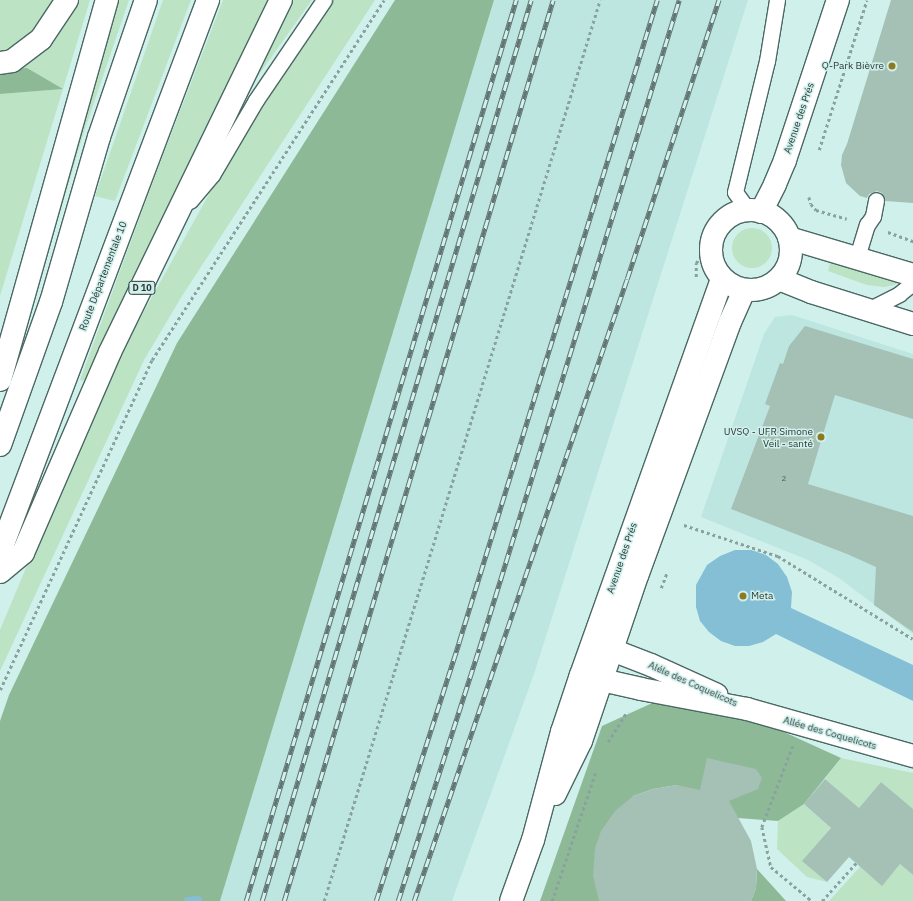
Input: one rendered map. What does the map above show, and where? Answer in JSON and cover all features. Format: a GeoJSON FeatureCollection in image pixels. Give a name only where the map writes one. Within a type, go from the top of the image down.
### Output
{"type":"FeatureCollection","features":[{"type":"Feature","properties":{"kind":"main road"},"geometry":{"type":"LineString","coordinates":[[0,63],[12,61],[41,39],[67,0]]}},
{"type":"Feature","properties":{"kind":"main road"},"geometry":{"type":"LineString","coordinates":[[0,380],[107,0]]}},
{"type":"Feature","properties":{"kind":"main road"},"geometry":{"type":"LineString","coordinates":[[0,445],[51,302],[99,137],[146,0]]}},
{"type":"Feature","properties":{"kind":"main road","name":"Route Départementale 10"},"geometry":{"type":"LineString","coordinates":[[0,552],[208,0]]}},
{"type":"Feature","properties":{"kind":"main road","name":"D 10"},"geometry":{"type":"LineString","coordinates":[[0,572],[23,553],[110,352],[281,0]]}},
{"type":"Feature","properties":{"kind":"main road","name":"Avenue des Prés"},"geometry":{"type":"LineString","coordinates":[[754,211],[775,184],[785,160],[838,0]]}},
{"type":"Feature","properties":{"kind":"main road"},"geometry":{"type":"LineString","coordinates":[[754,211],[770,215],[778,221],[789,238],[791,249],[790,260],[786,270],[779,279],[769,286],[757,290],[744,290],[732,286],[722,279],[706,254],[716,231],[724,221],[735,214],[754,211]]}},
{"type":"Feature","properties":{"kind":"main road"},"geometry":{"type":"LineString","coordinates":[[789,238],[913,275]]}},
{"type":"Feature","properties":{"kind":"main road","name":"Avenue des Prés"},"geometry":{"type":"LineString","coordinates":[[533,840],[581,741],[602,681],[602,646],[722,279]]}},
{"type":"Feature","properties":{"kind":"main road"},"geometry":{"type":"LineString","coordinates":[[779,279],[811,292],[913,324]]}},
{"type":"Feature","properties":{"kind":"main road","name":"Avenue des Prés"},"geometry":{"type":"LineString","coordinates":[[511,901],[533,840],[562,732],[581,675],[602,646],[640,568],[730,322],[744,290]]}},
{"type":"Feature","properties":{"kind":"main road","name":"Aléle des Coquelicots"},"geometry":{"type":"LineString","coordinates":[[602,646],[651,665],[747,709]]}},
{"type":"Feature","properties":{"kind":"main road","name":"Aléle des Coquelicots"},"geometry":{"type":"LineString","coordinates":[[581,675],[641,689],[747,709]]}},
{"type":"Feature","properties":{"kind":"main road","name":"Allée des Coquelicots"},"geometry":{"type":"LineString","coordinates":[[747,709],[802,726],[913,756]]}},
{"type":"Feature","properties":{"kind":"lane"},"geometry":{"type":"LineString","coordinates":[[177,216],[212,175],[256,100],[324,0]]}},
{"type":"Feature","properties":{"kind":"lane"},"geometry":{"type":"LineString","coordinates":[[754,211],[735,192],[767,61],[777,0]]}},
{"type":"Feature","properties":{"kind":"lane"},"geometry":{"type":"LineString","coordinates":[[858,258],[867,225],[873,216],[876,200]]}},
{"type":"Feature","properties":{"kind":"lane"},"geometry":{"type":"LineString","coordinates":[[868,310],[899,294],[909,286],[913,279]]}},
{"type":"Feature","properties":{"kind":"path"},"geometry":{"type":"LineString","coordinates":[[0,690],[152,360],[384,0]]}},
{"type":"Feature","properties":{"kind":"path"},"geometry":{"type":"LineString","coordinates":[[324,901],[600,0]]}},
{"type":"Feature","properties":{"kind":"path"},"geometry":{"type":"LineString","coordinates":[[819,150],[867,0]]}},
{"type":"Feature","properties":{"kind":"path"},"geometry":{"type":"LineString","coordinates":[[681,532],[686,518]]}},
{"type":"Feature","properties":{"kind":"path"},"geometry":{"type":"LineString","coordinates":[[684,525],[778,556],[913,639]]}},
{"type":"Feature","properties":{"kind":"path"},"geometry":{"type":"LineString","coordinates":[[659,592],[667,570]]}},
{"type":"Feature","properties":{"kind":"path"},"geometry":{"type":"LineString","coordinates":[[606,745],[641,689]]}},
{"type":"Feature","properties":{"kind":"path"},"geometry":{"type":"LineString","coordinates":[[802,726],[762,827],[771,867],[812,901]]}},
{"type":"Feature","properties":{"kind":"path"},"geometry":{"type":"LineString","coordinates":[[552,901],[597,766]]}},
{"type":"Feature","properties":{"kind":"path"},"geometry":{"type":"LineString","coordinates":[[822,901],[856,863]]}},
{"type":"Feature","properties":{"kind":"shaded area"},"geometry":{"type":"Polygon","coordinates":[[[494,0],[748,0],[534,674],[452,901],[220,901],[494,0]]]}},
{"type":"Feature","properties":{"kind":"shaded area","name":"UVSQ - UFR Simone Veil - santé"},"geometry":{"type":"Polygon","coordinates":[[[792,315],[913,354],[913,634],[839,578],[808,560],[701,517],[764,334],[775,317],[792,315]]]}},
{"type":"Feature","properties":{"kind":"shaded area","name":"Meta"},"geometry":{"type":"Polygon","coordinates":[[[735,550],[751,550],[766,555],[778,564],[787,577],[792,592],[791,608],[913,665],[913,701],[776,634],[763,642],[749,646],[735,646],[721,641],[709,632],[700,621],[696,607],[696,585],[707,565],[720,556],[735,550]]]}},
{"type":"Feature","properties":{"kind":"green space"},"geometry":{"type":"Polygon","coordinates":[[[0,0],[59,0],[24,42],[0,52],[0,0]]]}},
{"type":"Feature","properties":{"kind":"green space"},"geometry":{"type":"Polygon","coordinates":[[[79,0],[90,0],[0,296],[0,94],[62,89],[9,69],[39,53],[60,32],[79,0]]]}},
{"type":"Feature","properties":{"kind":"green space"},"geometry":{"type":"Polygon","coordinates":[[[115,0],[129,0],[83,135],[24,335],[85,103],[115,0]]]}},
{"type":"Feature","properties":{"kind":"green space"},"geometry":{"type":"Polygon","coordinates":[[[163,0],[191,0],[115,201],[95,196],[163,0]]]}},
{"type":"Feature","properties":{"kind":"green space"},"geometry":{"type":"Polygon","coordinates":[[[223,0],[273,0],[86,381],[80,380],[155,176],[223,0]]]}},
{"type":"Feature","properties":{"kind":"green space"},"geometry":{"type":"Polygon","coordinates":[[[293,0],[312,0],[255,80],[278,32],[293,0]]]}},
{"type":"Feature","properties":{"kind":"green space"},"geometry":{"type":"Polygon","coordinates":[[[333,0],[375,0],[182,296],[144,360],[0,671],[0,630],[84,429],[122,351],[208,196],[273,87],[333,0]]]}},
{"type":"Feature","properties":{"kind":"green space"},"geometry":{"type":"Polygon","coordinates":[[[395,0],[494,0],[220,901],[0,901],[0,721],[9,695],[177,343],[395,0]]]}},
{"type":"Feature","properties":{"kind":"green space"},"geometry":{"type":"Polygon","coordinates":[[[27,68],[63,89],[0,94],[0,70],[27,68]]]}},
{"type":"Feature","properties":{"kind":"green space"},"geometry":{"type":"Polygon","coordinates":[[[756,228],[763,231],[769,237],[772,248],[771,256],[763,265],[756,268],[748,268],[741,265],[733,256],[732,244],[735,237],[744,229],[756,228]]]}},
{"type":"Feature","properties":{"kind":"green space"},"geometry":{"type":"Polygon","coordinates":[[[831,259],[901,281],[894,285],[884,287],[867,285],[828,271],[831,259]]]}},
{"type":"Feature","properties":{"kind":"green space"},"geometry":{"type":"Polygon","coordinates":[[[661,699],[760,721],[841,758],[804,804],[778,821],[738,818],[677,785],[653,789],[633,796],[600,901],[540,901],[602,726],[661,699]]]}},
{"type":"Feature","properties":{"kind":"green space"},"geometry":{"type":"Polygon","coordinates":[[[841,758],[913,773],[913,850],[906,804],[881,782],[859,808],[825,779],[841,758]]]}},
{"type":"Feature","properties":{"kind":"green space"},"geometry":{"type":"Polygon","coordinates":[[[804,804],[831,828],[803,861],[827,882],[807,877],[777,849],[778,821],[804,804]]]}},
{"type":"Feature","properties":{"kind":"green space"},"geometry":{"type":"Polygon","coordinates":[[[900,864],[913,875],[913,901],[829,901],[860,867],[882,885],[900,864]]]}},
{"type":"Feature","properties":{"kind":"green space"},"geometry":{"type":"Polygon","coordinates":[[[757,869],[786,901],[751,901],[756,888],[757,869]]]}},
{"type":"Feature","properties":{"kind":"building","name":"Q-Park Bièvre"},"geometry":{"type":"Polygon","coordinates":[[[891,0],[913,0],[913,203],[885,201],[882,193],[877,191],[869,194],[867,198],[860,196],[846,183],[841,165],[842,155],[847,144],[891,0]]]}},
{"type":"Feature","properties":{"kind":"building"},"geometry":{"type":"Polygon","coordinates":[[[805,326],[913,359],[913,419],[835,395],[808,484],[913,516],[913,632],[874,605],[876,567],[847,554],[731,509],[770,406],[765,404],[780,363],[783,364],[789,346],[805,326]]]}},
{"type":"Feature","properties":{"kind":"building"},"geometry":{"type":"Polygon","coordinates":[[[707,758],[756,769],[762,778],[758,789],[729,801],[751,841],[757,869],[756,888],[751,901],[599,901],[593,876],[595,848],[601,831],[615,811],[633,796],[653,789],[677,785],[700,790],[707,758]]]}},
{"type":"Feature","properties":{"kind":"building"},"geometry":{"type":"Polygon","coordinates":[[[825,779],[859,808],[881,782],[913,809],[913,875],[900,864],[882,886],[849,857],[827,882],[802,861],[831,828],[804,804],[825,779]]]}},
{"type":"Feature","properties":{"kind":"waterway"},"geometry":{"type":"LineString","coordinates":[[188,901],[198,900]]}},
{"type":"Feature","properties":{"kind":"railway"},"geometry":{"type":"LineString","coordinates":[[246,901],[516,0]]}},
{"type":"Feature","properties":{"kind":"railway"},"geometry":{"type":"LineString","coordinates":[[262,901],[531,0]]}},
{"type":"Feature","properties":{"kind":"railway"},"geometry":{"type":"LineString","coordinates":[[284,901],[553,0]]}},
{"type":"Feature","properties":{"kind":"railway"},"geometry":{"type":"LineString","coordinates":[[376,901],[459,642],[657,0]]}},
{"type":"Feature","properties":{"kind":"railway"},"geometry":{"type":"LineString","coordinates":[[398,901],[479,649],[679,0]]}},
{"type":"Feature","properties":{"kind":"railway"},"geometry":{"type":"LineString","coordinates":[[414,901],[627,279],[719,0]]}},
{"type":"Feature","properties":{"kind":"place","name":"Q-Park Bièvre"},"geometry":{"type":"Point","coordinates":[892,66]}},
{"type":"Feature","properties":{"kind":"place","name":"UVSQ - UFR Simone Veil - santé"},"geometry":{"type":"Point","coordinates":[821,437]}},
{"type":"Feature","properties":{"kind":"place","name":"Meta"},"geometry":{"type":"Point","coordinates":[743,596]}}]}
